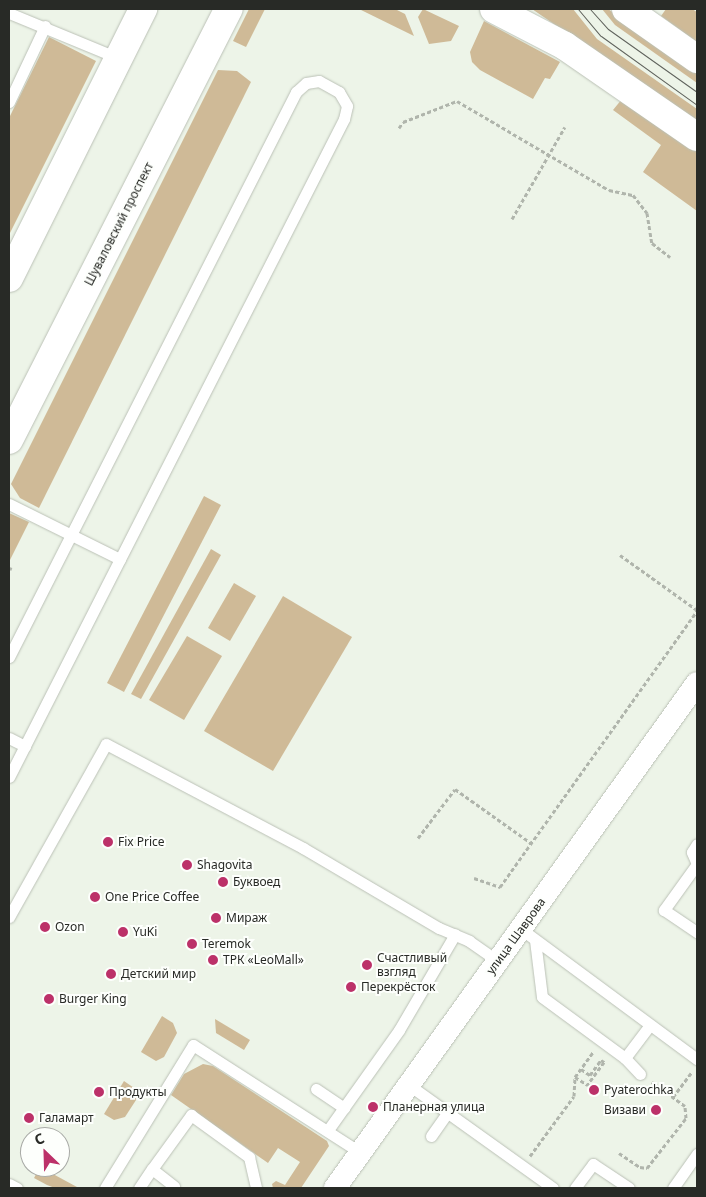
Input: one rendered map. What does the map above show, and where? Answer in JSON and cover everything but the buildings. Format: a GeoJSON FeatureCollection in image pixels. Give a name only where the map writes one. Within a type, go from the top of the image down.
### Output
{"type":"FeatureCollection","features":[{"type":"Feature","properties":{"kind":"main road"},"geometry":{"type":"LineString","coordinates":[[9,278],[143,9]]}},
{"type":"Feature","properties":{"kind":"main road","name":"Шуваловский проспект"},"geometry":{"type":"LineString","coordinates":[[9,440],[229,9]]}},
{"type":"Feature","properties":{"kind":"main road"},"geometry":{"type":"LineString","coordinates":[[494,9],[565,46],[697,136]]}},
{"type":"Feature","properties":{"kind":"main road"},"geometry":{"type":"LineString","coordinates":[[626,9],[697,59]]}},
{"type":"Feature","properties":{"kind":"street","name":"улица Шаврова"},"geometry":{"type":"LineString","coordinates":[[335,1188],[498,961],[528,934],[697,683]]}},
{"type":"Feature","properties":{"kind":"lane"},"geometry":{"type":"LineString","coordinates":[[9,13],[45,26],[119,58]]}},
{"type":"Feature","properties":{"kind":"lane"},"geometry":{"type":"LineString","coordinates":[[9,102],[45,26]]}},
{"type":"Feature","properties":{"kind":"lane"},"geometry":{"type":"LineString","coordinates":[[9,657],[296,92],[306,83],[319,81],[339,92],[347,106],[344,119],[9,777]]}},
{"type":"Feature","properties":{"kind":"lane"},"geometry":{"type":"LineString","coordinates":[[9,504],[120,559]]}},
{"type":"Feature","properties":{"kind":"lane"},"geometry":{"type":"LineString","coordinates":[[9,738],[25,746]]}},
{"type":"Feature","properties":{"kind":"lane"},"geometry":{"type":"LineString","coordinates":[[9,917],[106,744],[303,848],[455,934],[498,961]]}},
{"type":"Feature","properties":{"kind":"lane"},"geometry":{"type":"LineString","coordinates":[[697,844],[692,852],[697,864],[664,910],[697,932]]}},
{"type":"Feature","properties":{"kind":"lane"},"geometry":{"type":"LineString","coordinates":[[328,1130],[400,1030],[455,934]]}},
{"type":"Feature","properties":{"kind":"lane"},"geometry":{"type":"LineString","coordinates":[[528,934],[696,1058]]}},
{"type":"Feature","properties":{"kind":"lane"},"geometry":{"type":"LineString","coordinates":[[528,934],[542,997],[624,1058],[640,1074]]}},
{"type":"Feature","properties":{"kind":"lane"},"geometry":{"type":"LineString","coordinates":[[624,1058],[650,1025]]}},
{"type":"Feature","properties":{"kind":"lane"},"geometry":{"type":"LineString","coordinates":[[105,1188],[193,1045],[328,1130],[361,1153]]}},
{"type":"Feature","properties":{"kind":"lane"},"geometry":{"type":"LineString","coordinates":[[409,1086],[553,1188]]}},
{"type":"Feature","properties":{"kind":"lane"},"geometry":{"type":"LineString","coordinates":[[316,1089],[344,1108]]}},
{"type":"Feature","properties":{"kind":"lane"},"geometry":{"type":"LineString","coordinates":[[431,1136],[447,1113]]}},
{"type":"Feature","properties":{"kind":"lane"},"geometry":{"type":"LineString","coordinates":[[139,1188],[191,1115],[249,1157],[256,1188]]}},
{"type":"Feature","properties":{"kind":"lane"},"geometry":{"type":"LineString","coordinates":[[672,1188],[697,1154]]}},
{"type":"Feature","properties":{"kind":"lane"},"geometry":{"type":"LineString","coordinates":[[575,1188],[593,1164],[629,1188]]}},
{"type":"Feature","properties":{"kind":"lane"},"geometry":{"type":"LineString","coordinates":[[152,1169],[174,1186]]}},
{"type":"Feature","properties":{"kind":"lane"},"geometry":{"type":"LineString","coordinates":[[9,1184],[17,1188]]}},
{"type":"Feature","properties":{"kind":"path"},"geometry":{"type":"LineString","coordinates":[[399,128],[403,122],[457,101],[610,190],[633,194],[647,213],[652,243],[670,257]]}},
{"type":"Feature","properties":{"kind":"path"},"geometry":{"type":"LineString","coordinates":[[512,220],[565,128]]}},
{"type":"Feature","properties":{"kind":"path"},"geometry":{"type":"LineString","coordinates":[[474,878],[500,887],[697,610],[620,555]]}},
{"type":"Feature","properties":{"kind":"path"},"geometry":{"type":"LineString","coordinates":[[418,838],[455,788],[531,843]]}},
{"type":"Feature","properties":{"kind":"path"},"geometry":{"type":"LineString","coordinates":[[523,1167],[574,1096],[576,1077],[601,1041]]}},
{"type":"Feature","properties":{"kind":"path"},"geometry":{"type":"LineString","coordinates":[[673,1098],[696,1058]]}},
{"type":"Feature","properties":{"kind":"path"},"geometry":{"type":"LineString","coordinates":[[576,1077],[588,1085],[604,1062],[601,1060],[590,1076],[581,1069]]}},
{"type":"Feature","properties":{"kind":"path"},"geometry":{"type":"LineString","coordinates":[[620,1153],[640,1167],[647,1168],[686,1118],[685,1106],[640,1074]]}},
{"type":"Feature","properties":{"kind":"shaded area"},"geometry":{"type":"Polygon","coordinates":[[[249,9],[265,9],[246,47],[233,41],[249,9]]]}},
{"type":"Feature","properties":{"kind":"shaded area"},"geometry":{"type":"Polygon","coordinates":[[[359,9],[395,9],[405,14],[414,36],[359,9]]]}},
{"type":"Feature","properties":{"kind":"shaded area"},"geometry":{"type":"Polygon","coordinates":[[[423,9],[459,26],[451,41],[429,44],[418,17],[423,9]]]}},
{"type":"Feature","properties":{"kind":"shaded area"},"geometry":{"type":"Polygon","coordinates":[[[532,9],[573,9],[597,39],[697,109],[697,122],[532,9]]]}},
{"type":"Feature","properties":{"kind":"shaded area"},"geometry":{"type":"Polygon","coordinates":[[[602,9],[608,9],[697,72],[697,83],[615,25],[602,9]]]}},
{"type":"Feature","properties":{"kind":"shaded area"},"geometry":{"type":"Polygon","coordinates":[[[666,9],[692,9],[697,12],[697,42],[661,16],[666,9]]]}},
{"type":"Feature","properties":{"kind":"shaded area"},"geometry":{"type":"Polygon","coordinates":[[[484,21],[560,62],[550,79],[545,78],[533,99],[480,70],[472,62],[470,52],[484,21]]]}},
{"type":"Feature","properties":{"kind":"shaded area"},"geometry":{"type":"Polygon","coordinates":[[[49,37],[96,61],[9,235],[9,118],[49,37]]]}},
{"type":"Feature","properties":{"kind":"shaded area"},"geometry":{"type":"Polygon","coordinates":[[[218,70],[237,71],[251,82],[39,508],[20,498],[11,484],[218,70]]]}},
{"type":"Feature","properties":{"kind":"shaded area"},"geometry":{"type":"Polygon","coordinates":[[[622,99],[697,152],[697,211],[643,172],[661,145],[613,110],[622,99]]]}},
{"type":"Feature","properties":{"kind":"shaded area"},"geometry":{"type":"Polygon","coordinates":[[[204,496],[221,505],[124,692],[107,683],[204,496]]]}},
{"type":"Feature","properties":{"kind":"shaded area"},"geometry":{"type":"Polygon","coordinates":[[[9,513],[29,522],[10,560],[9,559],[9,513]]]}},
{"type":"Feature","properties":{"kind":"shaded area"},"geometry":{"type":"Polygon","coordinates":[[[211,549],[221,555],[141,699],[131,694],[211,549]]]}},
{"type":"Feature","properties":{"kind":"shaded area"},"geometry":{"type":"Polygon","coordinates":[[[234,583],[256,596],[230,641],[208,628],[234,583]]]}},
{"type":"Feature","properties":{"kind":"shaded area"},"geometry":{"type":"Polygon","coordinates":[[[283,596],[352,637],[273,771],[204,731],[283,596]]]}},
{"type":"Feature","properties":{"kind":"shaded area"},"geometry":{"type":"Polygon","coordinates":[[[187,636],[222,656],[184,720],[149,700],[187,636]]]}},
{"type":"Feature","properties":{"kind":"shaded area"},"geometry":{"type":"Polygon","coordinates":[[[162,1016],[173,1023],[177,1033],[164,1057],[156,1061],[141,1052],[162,1016]]]}},
{"type":"Feature","properties":{"kind":"shaded area"},"geometry":{"type":"Polygon","coordinates":[[[215,1019],[250,1040],[244,1050],[216,1033],[215,1019]]]}},
{"type":"Feature","properties":{"kind":"shaded area"},"geometry":{"type":"Polygon","coordinates":[[[203,1064],[213,1066],[327,1141],[329,1146],[301,1188],[273,1188],[272,1184],[276,1181],[285,1185],[300,1162],[278,1148],[268,1163],[171,1095],[184,1074],[203,1064]]]}},
{"type":"Feature","properties":{"kind":"shaded area"},"geometry":{"type":"Polygon","coordinates":[[[124,1081],[137,1090],[138,1097],[125,1117],[114,1120],[104,1114],[124,1081]]]}},
{"type":"Feature","properties":{"kind":"shaded area"},"geometry":{"type":"Polygon","coordinates":[[[58,1177],[77,1187],[55,1188],[34,1178],[58,1177]]]}},
{"type":"Feature","properties":{"kind":"tram line"},"geometry":{"type":"LineString","coordinates":[[578,9],[601,36],[697,105]]}},
{"type":"Feature","properties":{"kind":"tram line"},"geometry":{"type":"LineString","coordinates":[[590,9],[608,29],[697,92]]}},
{"type":"Feature","properties":{"kind":"place","name":"Fix Price"},"geometry":{"type":"Point","coordinates":[108,842]}},
{"type":"Feature","properties":{"kind":"place","name":"Shagovita"},"geometry":{"type":"Point","coordinates":[187,865]}},
{"type":"Feature","properties":{"kind":"place","name":"Буквоед"},"geometry":{"type":"Point","coordinates":[223,882]}},
{"type":"Feature","properties":{"kind":"place","name":"One Price Coffee"},"geometry":{"type":"Point","coordinates":[95,897]}},
{"type":"Feature","properties":{"kind":"place","name":"Мираж"},"geometry":{"type":"Point","coordinates":[216,918]}},
{"type":"Feature","properties":{"kind":"place","name":"Ozon"},"geometry":{"type":"Point","coordinates":[45,927]}},
{"type":"Feature","properties":{"kind":"place","name":"YuKi"},"geometry":{"type":"Point","coordinates":[123,932]}},
{"type":"Feature","properties":{"kind":"place","name":"Teremok"},"geometry":{"type":"Point","coordinates":[192,944]}},
{"type":"Feature","properties":{"kind":"place","name":"ТРК «LeoMall»"},"geometry":{"type":"Point","coordinates":[213,960]}},
{"type":"Feature","properties":{"kind":"place","name":"Счастливый взгляд"},"geometry":{"type":"Point","coordinates":[367,965]}},
{"type":"Feature","properties":{"kind":"place","name":"Детский мир"},"geometry":{"type":"Point","coordinates":[111,974]}},
{"type":"Feature","properties":{"kind":"place","name":"Перекрёсток"},"geometry":{"type":"Point","coordinates":[351,987]}},
{"type":"Feature","properties":{"kind":"place","name":"Burger King"},"geometry":{"type":"Point","coordinates":[49,999]}},
{"type":"Feature","properties":{"kind":"place","name":"Pyaterochka"},"geometry":{"type":"Point","coordinates":[594,1090]}},
{"type":"Feature","properties":{"kind":"place","name":"Продукты"},"geometry":{"type":"Point","coordinates":[99,1092]}},
{"type":"Feature","properties":{"kind":"place","name":"Планерная улица"},"geometry":{"type":"Point","coordinates":[373,1107]}},
{"type":"Feature","properties":{"kind":"place","name":"Визави"},"geometry":{"type":"Point","coordinates":[656,1110]}},
{"type":"Feature","properties":{"kind":"place","name":"Галамарт"},"geometry":{"type":"Point","coordinates":[29,1118]}}]}
